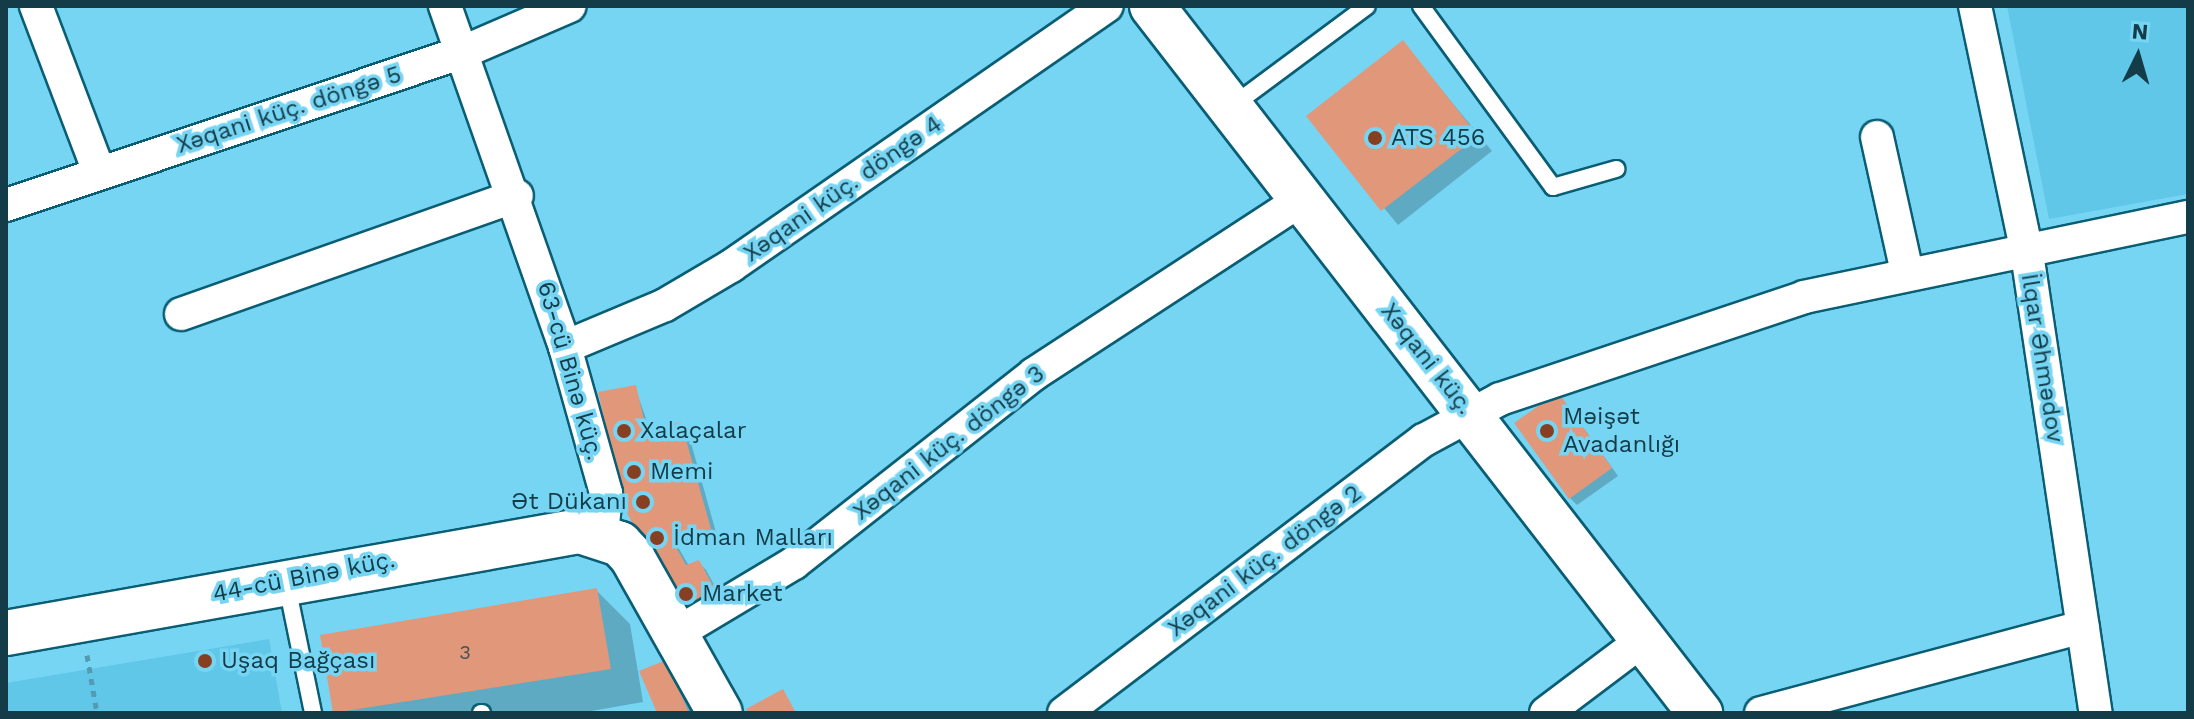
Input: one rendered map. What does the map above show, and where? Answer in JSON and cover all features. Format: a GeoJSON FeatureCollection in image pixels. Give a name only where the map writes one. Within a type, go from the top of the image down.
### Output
{"type":"FeatureCollection","features":[{"type":"Feature","properties":{"kind":"street"},"geometry":{"type":"LineString","coordinates":[[36,6],[99,172]]}},
{"type":"Feature","properties":{"kind":"street","name":"63-cü Binə küç."},"geometry":{"type":"LineString","coordinates":[[445,6],[517,196],[565,347],[606,493],[602,536]]}},
{"type":"Feature","properties":{"kind":"street","name":"Xəqani küç. döngə 5"},"geometry":{"type":"LineString","coordinates":[[6,205],[463,52],[570,6]]}},
{"type":"Feature","properties":{"kind":"street","name":"Xəqani küç. döngə 4"},"geometry":{"type":"LineString","coordinates":[[565,347],[665,305],[731,266],[1107,6]]}},
{"type":"Feature","properties":{"kind":"street","name":"Xəqani küç."},"geometry":{"type":"LineString","coordinates":[[1152,6],[1700,713]]}},
{"type":"Feature","properties":{"kind":"street","name":"İlqar Əhmədov"},"geometry":{"type":"LineString","coordinates":[[1975,6],[1998,90],[2026,247],[2096,713]]}},
{"type":"Feature","properties":{"kind":"street"},"geometry":{"type":"LineString","coordinates":[[1877,137],[1907,272]]}},
{"type":"Feature","properties":{"kind":"street"},"geometry":{"type":"LineString","coordinates":[[181,314],[517,196]]}},
{"type":"Feature","properties":{"kind":"street","name":"Xəqani küç. döngə 3"},"geometry":{"type":"LineString","coordinates":[[677,633],[794,563],[1034,374],[1302,199]]}},
{"type":"Feature","properties":{"kind":"street","name":"Xəqani küç. döngə 2"},"geometry":{"type":"LineString","coordinates":[[1064,713],[1424,440],[1470,414],[1672,339],[1907,272],[2188,217]]}},
{"type":"Feature","properties":{"kind":"street","name":"44-cü Binə küç."},"geometry":{"type":"LineString","coordinates":[[6,633],[554,532],[602,536]]}},
{"type":"Feature","properties":{"kind":"street"},"geometry":{"type":"LineString","coordinates":[[602,536],[632,557],[720,713]]}},
{"type":"Feature","properties":{"kind":"street"},"geometry":{"type":"LineString","coordinates":[[1761,713],[2083,627]]}},
{"type":"Feature","properties":{"kind":"street"},"geometry":{"type":"LineString","coordinates":[[1546,713],[1643,640]]}},
{"type":"Feature","properties":{"kind":"lane"},"geometry":{"type":"LineString","coordinates":[[1230,108],[1367,6]]}},
{"type":"Feature","properties":{"kind":"lane"},"geometry":{"type":"LineString","coordinates":[[1421,6],[1553,187],[1580,185],[1616,169]]}},
{"type":"Feature","properties":{"kind":"lane"},"geometry":{"type":"LineString","coordinates":[[286,580],[313,713]]}},
{"type":"Feature","properties":{"kind":"path"},"geometry":{"type":"LineString","coordinates":[[80,619],[97,713]]}},
{"type":"Feature","properties":{"kind":"shaded area"},"geometry":{"type":"Polygon","coordinates":[[[2007,6],[2188,6],[2188,194],[2049,219],[2007,6]]]}},
{"type":"Feature","properties":{"kind":"shaded area","name":"Uşaq Bağçası"},"geometry":{"type":"Polygon","coordinates":[[[269,639],[282,713],[6,713],[6,683],[269,639]]]}},
{"type":"Feature","properties":{"kind":"building"},"geometry":{"type":"Polygon","coordinates":[[[1403,40],[1478,136],[1381,211],[1306,116],[1403,40]]]}},
{"type":"Feature","properties":{"kind":"building"},"geometry":{"type":"Polygon","coordinates":[[[636,385],[646,429],[681,422],[711,529],[672,540],[686,565],[699,560],[718,595],[682,618],[625,509],[598,392],[636,385]]]}},
{"type":"Feature","properties":{"kind":"building"},"geometry":{"type":"Polygon","coordinates":[[[1558,392],[1612,468],[1569,499],[1514,423],[1558,392]]]}},
{"type":"Feature","properties":{"kind":"building"},"geometry":{"type":"Polygon","coordinates":[[[597,588],[611,669],[333,713],[320,635],[597,588]]]}},
{"type":"Feature","properties":{"kind":"building"},"geometry":{"type":"Polygon","coordinates":[[[666,660],[689,713],[657,713],[639,671],[666,660]]]}},
{"type":"Feature","properties":{"kind":"building"},"geometry":{"type":"Polygon","coordinates":[[[783,689],[796,713],[749,713],[746,709],[783,689]]]}},
{"type":"Feature","properties":{"kind":"place","name":"ATS 456"},"geometry":{"type":"Point","coordinates":[1375,138]}},
{"type":"Feature","properties":{"kind":"place","name":"Xalaçalar"},"geometry":{"type":"Point","coordinates":[624,431]}},
{"type":"Feature","properties":{"kind":"place","name":"Məişət Avadanlığı"},"geometry":{"type":"Point","coordinates":[1547,431]}},
{"type":"Feature","properties":{"kind":"place","name":"Memi"},"geometry":{"type":"Point","coordinates":[634,472]}},
{"type":"Feature","properties":{"kind":"place","name":"Ət Dükanı"},"geometry":{"type":"Point","coordinates":[643,502]}},
{"type":"Feature","properties":{"kind":"place","name":"İdman Malları"},"geometry":{"type":"Point","coordinates":[657,538]}},
{"type":"Feature","properties":{"kind":"place","name":"Market"},"geometry":{"type":"Point","coordinates":[686,594]}},
{"type":"Feature","properties":{"kind":"place","name":"Uşaq Bağçası"},"geometry":{"type":"Point","coordinates":[205,661]}}]}
